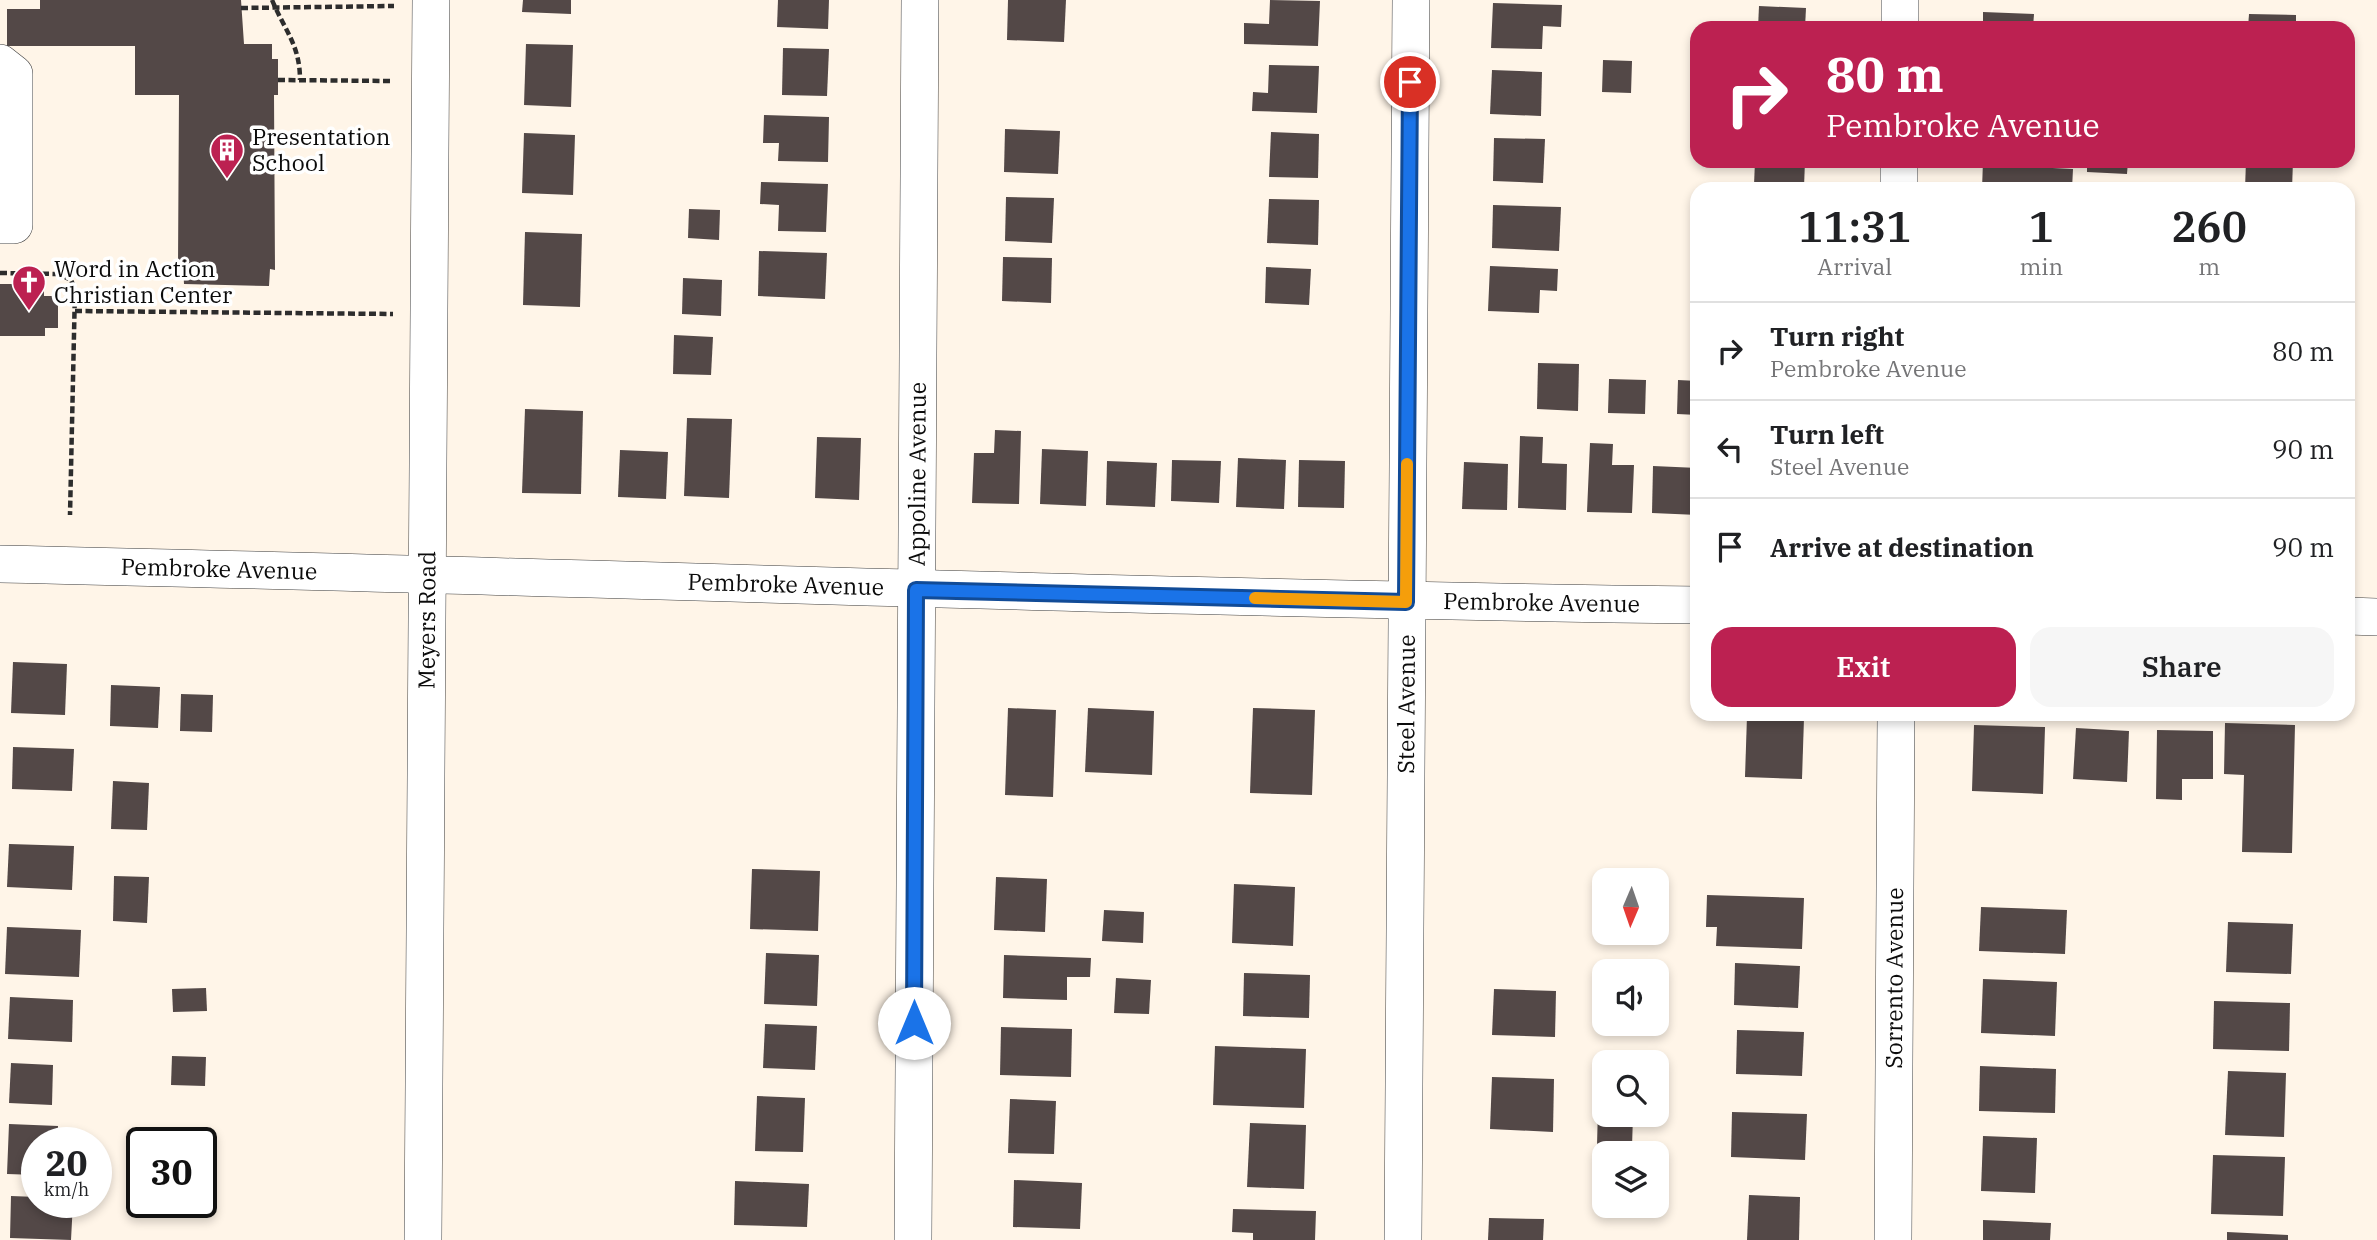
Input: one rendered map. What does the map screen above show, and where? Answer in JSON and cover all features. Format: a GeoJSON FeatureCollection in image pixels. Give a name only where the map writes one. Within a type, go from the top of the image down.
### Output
{"type":"FeatureCollection","features":[{"type":"Feature","properties":{"kind":"street","name":"Appoline Avenue"},"geometry":{"type":"LineString","coordinates":[[913,1240],[920,0]]}},
{"type":"Feature","properties":{"kind":"street","name":"Steel Avenue"},"geometry":{"type":"LineString","coordinates":[[1403,1240],[1411,0]]}},
{"type":"Feature","properties":{"kind":"street"},"geometry":{"type":"LineString","coordinates":[[1900,0],[1900,21]]}},
{"type":"Feature","properties":{"kind":"street","name":"Meyers Road"},"geometry":{"type":"LineString","coordinates":[[423,1240],[431,3]]}},
{"type":"Feature","properties":{"kind":"street"},"geometry":{"type":"LineString","coordinates":[[0,62],[14,74],[13,225],[0,225]]}},
{"type":"Feature","properties":{"kind":"street","name":"Pembroke Avenue"},"geometry":{"type":"LineString","coordinates":[[0,564],[427,573],[916,590],[1406,602],[1690,605]]}},
{"type":"Feature","properties":{"kind":"street"},"geometry":{"type":"LineString","coordinates":[[2355,616],[2377,617]]}},
{"type":"Feature","properties":{"kind":"street","name":"Sorrento Avenue"},"geometry":{"type":"LineString","coordinates":[[1893,1240],[1896,721]]}},
{"type":"Feature","properties":{"kind":"path"},"geometry":{"type":"LineString","coordinates":[[272,0],[296,47],[300,80]]}},
{"type":"Feature","properties":{"kind":"path"},"geometry":{"type":"LineString","coordinates":[[241,8],[431,3]]}},
{"type":"Feature","properties":{"kind":"path"},"geometry":{"type":"LineString","coordinates":[[278,80],[430,82]]}},
{"type":"Feature","properties":{"kind":"path"},"geometry":{"type":"LineString","coordinates":[[0,273],[59,274],[71,279],[75,289],[70,515]]}},
{"type":"Feature","properties":{"kind":"path"},"geometry":{"type":"LineString","coordinates":[[75,311],[429,314]]}},
{"type":"Feature","properties":{"kind":"building","name":"Presentation School"},"geometry":{"type":"Polygon","coordinates":[[[40,0],[241,0],[244,44],[272,44],[272,59],[278,59],[278,95],[274,95],[275,270],[270,269],[269,286],[184,284],[183,265],[178,265],[179,95],[135,95],[135,46],[7,46],[7,9],[40,9],[40,0]]]}},
{"type":"Feature","properties":{"kind":"building"},"geometry":{"type":"Polygon","coordinates":[[[523,0],[571,0],[571,14],[522,12],[523,0]]]}},
{"type":"Feature","properties":{"kind":"building"},"geometry":{"type":"Polygon","coordinates":[[[778,0],[829,0],[828,29],[777,27],[778,0]]]}},
{"type":"Feature","properties":{"kind":"building"},"geometry":{"type":"Polygon","coordinates":[[[1008,0],[1066,0],[1064,42],[1007,40],[1008,0]]]}},
{"type":"Feature","properties":{"kind":"building"},"geometry":{"type":"Polygon","coordinates":[[[1270,0],[1320,1],[1318,46],[1244,44],[1244,23],[1269,24],[1270,0]]]}},
{"type":"Feature","properties":{"kind":"building"},"geometry":{"type":"Polygon","coordinates":[[[1493,3],[1562,5],[1561,27],[1543,26],[1542,49],[1491,48],[1493,3]]]}},
{"type":"Feature","properties":{"kind":"building"},"geometry":{"type":"Polygon","coordinates":[[[1759,6],[1806,8],[1805,21],[1758,21],[1759,6]]]}},
{"type":"Feature","properties":{"kind":"building"},"geometry":{"type":"Polygon","coordinates":[[[1983,12],[2034,14],[2034,21],[1983,21],[1983,12]]]}},
{"type":"Feature","properties":{"kind":"building"},"geometry":{"type":"Polygon","coordinates":[[[2249,14],[2296,15],[2296,21],[2248,21],[2249,14]]]}},
{"type":"Feature","properties":{"kind":"building"},"geometry":{"type":"Polygon","coordinates":[[[526,44],[573,45],[571,107],[524,105],[526,44]]]}},
{"type":"Feature","properties":{"kind":"building"},"geometry":{"type":"Polygon","coordinates":[[[783,48],[829,49],[827,96],[782,95],[783,48]]]}},
{"type":"Feature","properties":{"kind":"building"},"geometry":{"type":"Polygon","coordinates":[[[1603,60],[1632,61],[1631,93],[1602,92],[1603,60]]]}},
{"type":"Feature","properties":{"kind":"building"},"geometry":{"type":"Polygon","coordinates":[[[1269,65],[1319,66],[1317,113],[1252,111],[1253,92],[1268,93],[1269,65]]]}},
{"type":"Feature","properties":{"kind":"building"},"geometry":{"type":"Polygon","coordinates":[[[1492,70],[1542,72],[1541,116],[1490,114],[1492,70]]]}},
{"type":"Feature","properties":{"kind":"building"},"geometry":{"type":"Polygon","coordinates":[[[764,115],[829,117],[828,162],[778,161],[779,143],[763,143],[764,115]]]}},
{"type":"Feature","properties":{"kind":"building"},"geometry":{"type":"Polygon","coordinates":[[[1005,129],[1060,131],[1058,174],[1004,172],[1005,129]]]}},
{"type":"Feature","properties":{"kind":"building"},"geometry":{"type":"Polygon","coordinates":[[[1271,132],[1319,134],[1318,178],[1269,177],[1271,132]]]}},
{"type":"Feature","properties":{"kind":"building"},"geometry":{"type":"Polygon","coordinates":[[[524,133],[575,135],[573,195],[522,193],[524,133]]]}},
{"type":"Feature","properties":{"kind":"building"},"geometry":{"type":"Polygon","coordinates":[[[1494,138],[1545,139],[1543,183],[1493,181],[1494,138]]]}},
{"type":"Feature","properties":{"kind":"building"},"geometry":{"type":"Polygon","coordinates":[[[1755,168],[1805,168],[1804,182],[1754,182],[1755,168]]]}},
{"type":"Feature","properties":{"kind":"building"},"geometry":{"type":"Polygon","coordinates":[[[1983,168],[2073,169],[2072,182],[1982,182],[1983,168]]]}},
{"type":"Feature","properties":{"kind":"building"},"geometry":{"type":"Polygon","coordinates":[[[2087,168],[2127,168],[2127,174],[2087,172],[2087,168]]]}},
{"type":"Feature","properties":{"kind":"building"},"geometry":{"type":"Polygon","coordinates":[[[2246,168],[2293,168],[2292,182],[2245,182],[2246,168]]]}},
{"type":"Feature","properties":{"kind":"building"},"geometry":{"type":"Polygon","coordinates":[[[761,182],[828,184],[826,232],[778,231],[779,205],[760,204],[761,182]]]}},
{"type":"Feature","properties":{"kind":"building"},"geometry":{"type":"Polygon","coordinates":[[[1006,197],[1054,198],[1052,243],[1005,241],[1006,197]]]}},
{"type":"Feature","properties":{"kind":"building"},"geometry":{"type":"Polygon","coordinates":[[[1269,199],[1319,200],[1318,245],[1267,243],[1269,199]]]}},
{"type":"Feature","properties":{"kind":"building"},"geometry":{"type":"Polygon","coordinates":[[[1493,205],[1561,207],[1559,251],[1492,248],[1493,205]]]}},
{"type":"Feature","properties":{"kind":"building"},"geometry":{"type":"Polygon","coordinates":[[[689,209],[720,210],[719,240],[688,238],[689,209]]]}},
{"type":"Feature","properties":{"kind":"building"},"geometry":{"type":"Polygon","coordinates":[[[525,232],[582,234],[580,307],[523,305],[525,232]]]}},
{"type":"Feature","properties":{"kind":"building"},"geometry":{"type":"Polygon","coordinates":[[[759,251],[827,253],[825,299],[758,296],[759,251]]]}},
{"type":"Feature","properties":{"kind":"building"},"geometry":{"type":"Polygon","coordinates":[[[1003,257],[1052,258],[1051,303],[1002,301],[1003,257]]]}},
{"type":"Feature","properties":{"kind":"building"},"geometry":{"type":"Polygon","coordinates":[[[1490,266],[1558,269],[1557,291],[1540,290],[1539,313],[1488,311],[1490,266]]]}},
{"type":"Feature","properties":{"kind":"building"},"geometry":{"type":"Polygon","coordinates":[[[1266,267],[1311,269],[1309,305],[1265,303],[1266,267]]]}},
{"type":"Feature","properties":{"kind":"building"},"geometry":{"type":"Polygon","coordinates":[[[683,278],[722,280],[721,316],[682,314],[683,278]]]}},
{"type":"Feature","properties":{"kind":"building","name":"Word in Action Christian Center"},"geometry":{"type":"Polygon","coordinates":[[[0,284],[44,284],[44,296],[58,296],[58,328],[45,328],[45,336],[0,336],[0,284]]]}},
{"type":"Feature","properties":{"kind":"building"},"geometry":{"type":"Polygon","coordinates":[[[674,335],[713,337],[711,375],[673,374],[674,335]]]}},
{"type":"Feature","properties":{"kind":"building"},"geometry":{"type":"Polygon","coordinates":[[[1538,363],[1579,364],[1578,411],[1537,409],[1538,363]]]}},
{"type":"Feature","properties":{"kind":"building"},"geometry":{"type":"Polygon","coordinates":[[[1609,379],[1646,380],[1645,414],[1608,413],[1609,379]]]}},
{"type":"Feature","properties":{"kind":"building"},"geometry":{"type":"Polygon","coordinates":[[[1678,380],[1690,381],[1690,415],[1677,414],[1678,380]]]}},
{"type":"Feature","properties":{"kind":"building"},"geometry":{"type":"Polygon","coordinates":[[[525,409],[583,411],[581,494],[522,493],[525,409]]]}},
{"type":"Feature","properties":{"kind":"building"},"geometry":{"type":"Polygon","coordinates":[[[687,418],[732,419],[729,498],[684,496],[687,418]]]}},
{"type":"Feature","properties":{"kind":"building"},"geometry":{"type":"Polygon","coordinates":[[[995,430],[1021,431],[1019,504],[972,503],[974,453],[994,453],[995,430]]]}},
{"type":"Feature","properties":{"kind":"building"},"geometry":{"type":"Polygon","coordinates":[[[1520,436],[1543,437],[1542,463],[1567,464],[1566,510],[1518,508],[1520,436]]]}},
{"type":"Feature","properties":{"kind":"building"},"geometry":{"type":"Polygon","coordinates":[[[817,437],[861,438],[859,500],[815,498],[817,437]]]}},
{"type":"Feature","properties":{"kind":"building"},"geometry":{"type":"Polygon","coordinates":[[[1590,443],[1613,444],[1612,465],[1634,465],[1632,513],[1587,512],[1590,443]]]}},
{"type":"Feature","properties":{"kind":"building"},"geometry":{"type":"Polygon","coordinates":[[[1042,449],[1088,451],[1086,506],[1040,504],[1042,449]]]}},
{"type":"Feature","properties":{"kind":"building"},"geometry":{"type":"Polygon","coordinates":[[[620,450],[668,452],[666,499],[618,497],[620,450]]]}},
{"type":"Feature","properties":{"kind":"building"},"geometry":{"type":"Polygon","coordinates":[[[1238,458],[1286,460],[1284,509],[1236,507],[1238,458]]]}},
{"type":"Feature","properties":{"kind":"building"},"geometry":{"type":"Polygon","coordinates":[[[1172,460],[1221,461],[1219,503],[1171,501],[1172,460]]]}},
{"type":"Feature","properties":{"kind":"building"},"geometry":{"type":"Polygon","coordinates":[[[1299,460],[1345,461],[1344,508],[1298,507],[1299,460]]]}},
{"type":"Feature","properties":{"kind":"building"},"geometry":{"type":"Polygon","coordinates":[[[1107,461],[1157,463],[1155,507],[1106,505],[1107,461]]]}},
{"type":"Feature","properties":{"kind":"building"},"geometry":{"type":"Polygon","coordinates":[[[1464,462],[1508,464],[1507,510],[1462,509],[1464,462]]]}},
{"type":"Feature","properties":{"kind":"building"},"geometry":{"type":"Polygon","coordinates":[[[1653,466],[1690,468],[1690,515],[1652,513],[1653,466]]]}},
{"type":"Feature","properties":{"kind":"building"},"geometry":{"type":"Polygon","coordinates":[[[13,662],[67,664],[65,715],[11,713],[13,662]]]}},
{"type":"Feature","properties":{"kind":"building"},"geometry":{"type":"Polygon","coordinates":[[[111,685],[160,687],[158,728],[110,726],[111,685]]]}},
{"type":"Feature","properties":{"kind":"building"},"geometry":{"type":"Polygon","coordinates":[[[181,694],[213,695],[212,732],[180,731],[181,694]]]}},
{"type":"Feature","properties":{"kind":"building"},"geometry":{"type":"Polygon","coordinates":[[[1008,708],[1056,710],[1053,797],[1005,795],[1008,708]]]}},
{"type":"Feature","properties":{"kind":"building"},"geometry":{"type":"Polygon","coordinates":[[[1088,708],[1154,711],[1152,775],[1085,772],[1088,708]]]}},
{"type":"Feature","properties":{"kind":"building"},"geometry":{"type":"Polygon","coordinates":[[[1253,708],[1315,710],[1312,795],[1250,793],[1253,708]]]}},
{"type":"Feature","properties":{"kind":"building"},"geometry":{"type":"Polygon","coordinates":[[[1747,721],[1804,721],[1802,779],[1745,777],[1747,721]]]}},
{"type":"Feature","properties":{"kind":"building"},"geometry":{"type":"Polygon","coordinates":[[[2225,723],[2295,725],[2292,853],[2242,852],[2244,775],[2224,774],[2225,723]]]}},
{"type":"Feature","properties":{"kind":"building"},"geometry":{"type":"Polygon","coordinates":[[[1974,725],[2045,727],[2043,794],[1972,791],[1974,725]]]}},
{"type":"Feature","properties":{"kind":"building"},"geometry":{"type":"Polygon","coordinates":[[[2076,728],[2129,731],[2127,782],[2073,779],[2076,728]]]}},
{"type":"Feature","properties":{"kind":"building"},"geometry":{"type":"Polygon","coordinates":[[[2157,730],[2213,731],[2213,779],[2182,779],[2182,800],[2156,799],[2157,730]]]}},
{"type":"Feature","properties":{"kind":"building"},"geometry":{"type":"Polygon","coordinates":[[[13,747],[74,749],[72,791],[12,789],[13,747]]]}},
{"type":"Feature","properties":{"kind":"building"},"geometry":{"type":"Polygon","coordinates":[[[113,781],[149,783],[147,830],[111,829],[113,781]]]}},
{"type":"Feature","properties":{"kind":"building"},"geometry":{"type":"Polygon","coordinates":[[[9,844],[74,846],[72,890],[7,887],[9,844]]]}},
{"type":"Feature","properties":{"kind":"building"},"geometry":{"type":"Polygon","coordinates":[[[752,869],[820,871],[818,931],[750,929],[752,869]]]}},
{"type":"Feature","properties":{"kind":"building"},"geometry":{"type":"Polygon","coordinates":[[[114,876],[149,877],[147,923],[113,921],[114,876]]]}},
{"type":"Feature","properties":{"kind":"building"},"geometry":{"type":"Polygon","coordinates":[[[996,877],[1047,879],[1045,932],[994,930],[996,877]]]}},
{"type":"Feature","properties":{"kind":"building"},"geometry":{"type":"Polygon","coordinates":[[[1234,884],[1295,887],[1293,946],[1232,943],[1234,884]]]}},
{"type":"Feature","properties":{"kind":"building"},"geometry":{"type":"Polygon","coordinates":[[[1707,895],[1804,898],[1802,949],[1716,946],[1717,927],[1706,927],[1707,895]]]}},
{"type":"Feature","properties":{"kind":"building"},"geometry":{"type":"Polygon","coordinates":[[[1981,907],[2067,910],[2065,954],[1979,951],[1981,907]]]}},
{"type":"Feature","properties":{"kind":"building"},"geometry":{"type":"Polygon","coordinates":[[[1104,910],[1144,912],[1143,943],[1102,941],[1104,910]]]}},
{"type":"Feature","properties":{"kind":"building"},"geometry":{"type":"Polygon","coordinates":[[[2228,922],[2293,924],[2291,974],[2226,972],[2228,922]]]}},
{"type":"Feature","properties":{"kind":"building"},"geometry":{"type":"Polygon","coordinates":[[[7,927],[81,930],[79,977],[5,974],[7,927]]]}},
{"type":"Feature","properties":{"kind":"building"},"geometry":{"type":"Polygon","coordinates":[[[766,953],[819,955],[817,1006],[764,1004],[766,953]]]}},
{"type":"Feature","properties":{"kind":"building"},"geometry":{"type":"Polygon","coordinates":[[[1004,955],[1091,958],[1090,977],[1067,977],[1067,1000],[1003,998],[1004,955]]]}},
{"type":"Feature","properties":{"kind":"building"},"geometry":{"type":"Polygon","coordinates":[[[1735,963],[1800,966],[1798,1008],[1734,1005],[1735,963]]]}},
{"type":"Feature","properties":{"kind":"building"},"geometry":{"type":"Polygon","coordinates":[[[1244,973],[1310,975],[1309,1018],[1243,1016],[1244,973]]]}},
{"type":"Feature","properties":{"kind":"building"},"geometry":{"type":"Polygon","coordinates":[[[1116,978],[1151,980],[1149,1014],[1114,1013],[1116,978]]]}},
{"type":"Feature","properties":{"kind":"building"},"geometry":{"type":"Polygon","coordinates":[[[1983,979],[2057,982],[2055,1036],[1981,1033],[1983,979]]]}},
{"type":"Feature","properties":{"kind":"building"},"geometry":{"type":"Polygon","coordinates":[[[206,988],[207,1011],[173,1012],[172,989],[206,988]]]}},
{"type":"Feature","properties":{"kind":"building"},"geometry":{"type":"Polygon","coordinates":[[[1494,989],[1556,991],[1555,1037],[1492,1035],[1494,989]]]}},
{"type":"Feature","properties":{"kind":"building"},"geometry":{"type":"Polygon","coordinates":[[[10,997],[73,1000],[72,1042],[8,1039],[10,997]]]}},
{"type":"Feature","properties":{"kind":"building"},"geometry":{"type":"Polygon","coordinates":[[[2214,1001],[2290,1003],[2289,1051],[2213,1049],[2214,1001]]]}},
{"type":"Feature","properties":{"kind":"building"},"geometry":{"type":"Polygon","coordinates":[[[765,1024],[817,1026],[815,1070],[763,1068],[765,1024]]]}},
{"type":"Feature","properties":{"kind":"building"},"geometry":{"type":"Polygon","coordinates":[[[1001,1027],[1072,1029],[1071,1077],[1000,1075],[1001,1027]]]}},
{"type":"Feature","properties":{"kind":"building"},"geometry":{"type":"Polygon","coordinates":[[[1737,1030],[1804,1032],[1802,1076],[1736,1074],[1737,1030]]]}},
{"type":"Feature","properties":{"kind":"building"},"geometry":{"type":"Polygon","coordinates":[[[1215,1046],[1306,1049],[1304,1108],[1213,1105],[1215,1046]]]}},
{"type":"Feature","properties":{"kind":"building"},"geometry":{"type":"Polygon","coordinates":[[[172,1056],[206,1057],[205,1086],[171,1085],[172,1056]]]}},
{"type":"Feature","properties":{"kind":"building"},"geometry":{"type":"Polygon","coordinates":[[[11,1063],[53,1065],[52,1105],[9,1103],[11,1063]]]}},
{"type":"Feature","properties":{"kind":"building"},"geometry":{"type":"Polygon","coordinates":[[[1980,1066],[2056,1069],[2055,1113],[1979,1111],[1980,1066]]]}},
{"type":"Feature","properties":{"kind":"building"},"geometry":{"type":"Polygon","coordinates":[[[2228,1071],[2286,1073],[2284,1137],[2225,1135],[2228,1071]]]}},
{"type":"Feature","properties":{"kind":"building"},"geometry":{"type":"Polygon","coordinates":[[[1492,1077],[1554,1079],[1553,1132],[1490,1129],[1492,1077]]]}},
{"type":"Feature","properties":{"kind":"building"},"geometry":{"type":"Polygon","coordinates":[[[757,1096],[805,1098],[803,1152],[755,1151],[757,1096]]]}},
{"type":"Feature","properties":{"kind":"building"},"geometry":{"type":"Polygon","coordinates":[[[1010,1099],[1056,1101],[1054,1154],[1008,1153],[1010,1099]]]}},
{"type":"Feature","properties":{"kind":"building"},"geometry":{"type":"Polygon","coordinates":[[[1732,1112],[1807,1114],[1805,1160],[1731,1157],[1732,1112]]]}},
{"type":"Feature","properties":{"kind":"building"},"geometry":{"type":"Polygon","coordinates":[[[1250,1123],[1306,1125],[1304,1189],[1247,1187],[1250,1123]]]}},
{"type":"Feature","properties":{"kind":"building"},"geometry":{"type":"Polygon","coordinates":[[[9,1124],[58,1126],[21,1127],[21,1174],[7,1174],[9,1124]]]}},
{"type":"Feature","properties":{"kind":"building"},"geometry":{"type":"Polygon","coordinates":[[[1597,1127],[1633,1127],[1632,1141],[1597,1141],[1597,1127]]]}},
{"type":"Feature","properties":{"kind":"building"},"geometry":{"type":"Polygon","coordinates":[[[1983,1136],[2037,1138],[2035,1193],[1981,1191],[1983,1136]]]}},
{"type":"Feature","properties":{"kind":"building"},"geometry":{"type":"Polygon","coordinates":[[[2213,1155],[2285,1157],[2283,1216],[2211,1214],[2213,1155]]]}},
{"type":"Feature","properties":{"kind":"building"},"geometry":{"type":"Polygon","coordinates":[[[1014,1180],[1082,1183],[1080,1229],[1013,1227],[1014,1180]]]}},
{"type":"Feature","properties":{"kind":"building"},"geometry":{"type":"Polygon","coordinates":[[[735,1181],[809,1184],[807,1227],[734,1225],[735,1181]]]}},
{"type":"Feature","properties":{"kind":"building"},"geometry":{"type":"Polygon","coordinates":[[[1749,1195],[1800,1197],[1799,1240],[1747,1240],[1749,1195]]]}},
{"type":"Feature","properties":{"kind":"building"},"geometry":{"type":"Polygon","coordinates":[[[11,1196],[21,1196],[21,1218],[72,1218],[71,1240],[10,1238],[11,1196]]]}},
{"type":"Feature","properties":{"kind":"building"},"geometry":{"type":"Polygon","coordinates":[[[1233,1209],[1316,1211],[1315,1240],[1253,1240],[1253,1233],[1232,1232],[1233,1209]]]}},
{"type":"Feature","properties":{"kind":"building"},"geometry":{"type":"Polygon","coordinates":[[[1489,1218],[1544,1219],[1543,1240],[1488,1240],[1489,1218]]]}},
{"type":"Feature","properties":{"kind":"building"},"geometry":{"type":"Polygon","coordinates":[[[1983,1220],[2051,1223],[2050,1240],[1983,1240],[1983,1220]]]}},
{"type":"Feature","properties":{"kind":"building"},"geometry":{"type":"Polygon","coordinates":[[[2227,1232],[2288,1235],[2288,1240],[2227,1240],[2227,1232]]]}},
{"type":"Feature","properties":{"kind":"slow traffic"},"geometry":{"type":"LineString","coordinates":[[1255,598],[1406,602],[1407,464]]}},
{"type":"Feature","properties":{"kind":"place","name":"Presentation School"},"geometry":{"type":"Point","coordinates":[227,180]}},
{"type":"Feature","properties":{"kind":"place","name":"Word in Action Christian Center"},"geometry":{"type":"Point","coordinates":[29,312]}},
{"type":"Feature","properties":{"kind":"route"},"geometry":{"type":"LineString","coordinates":[[914,1023],[916,590],[1406,602],[1410,82]]}}]}
